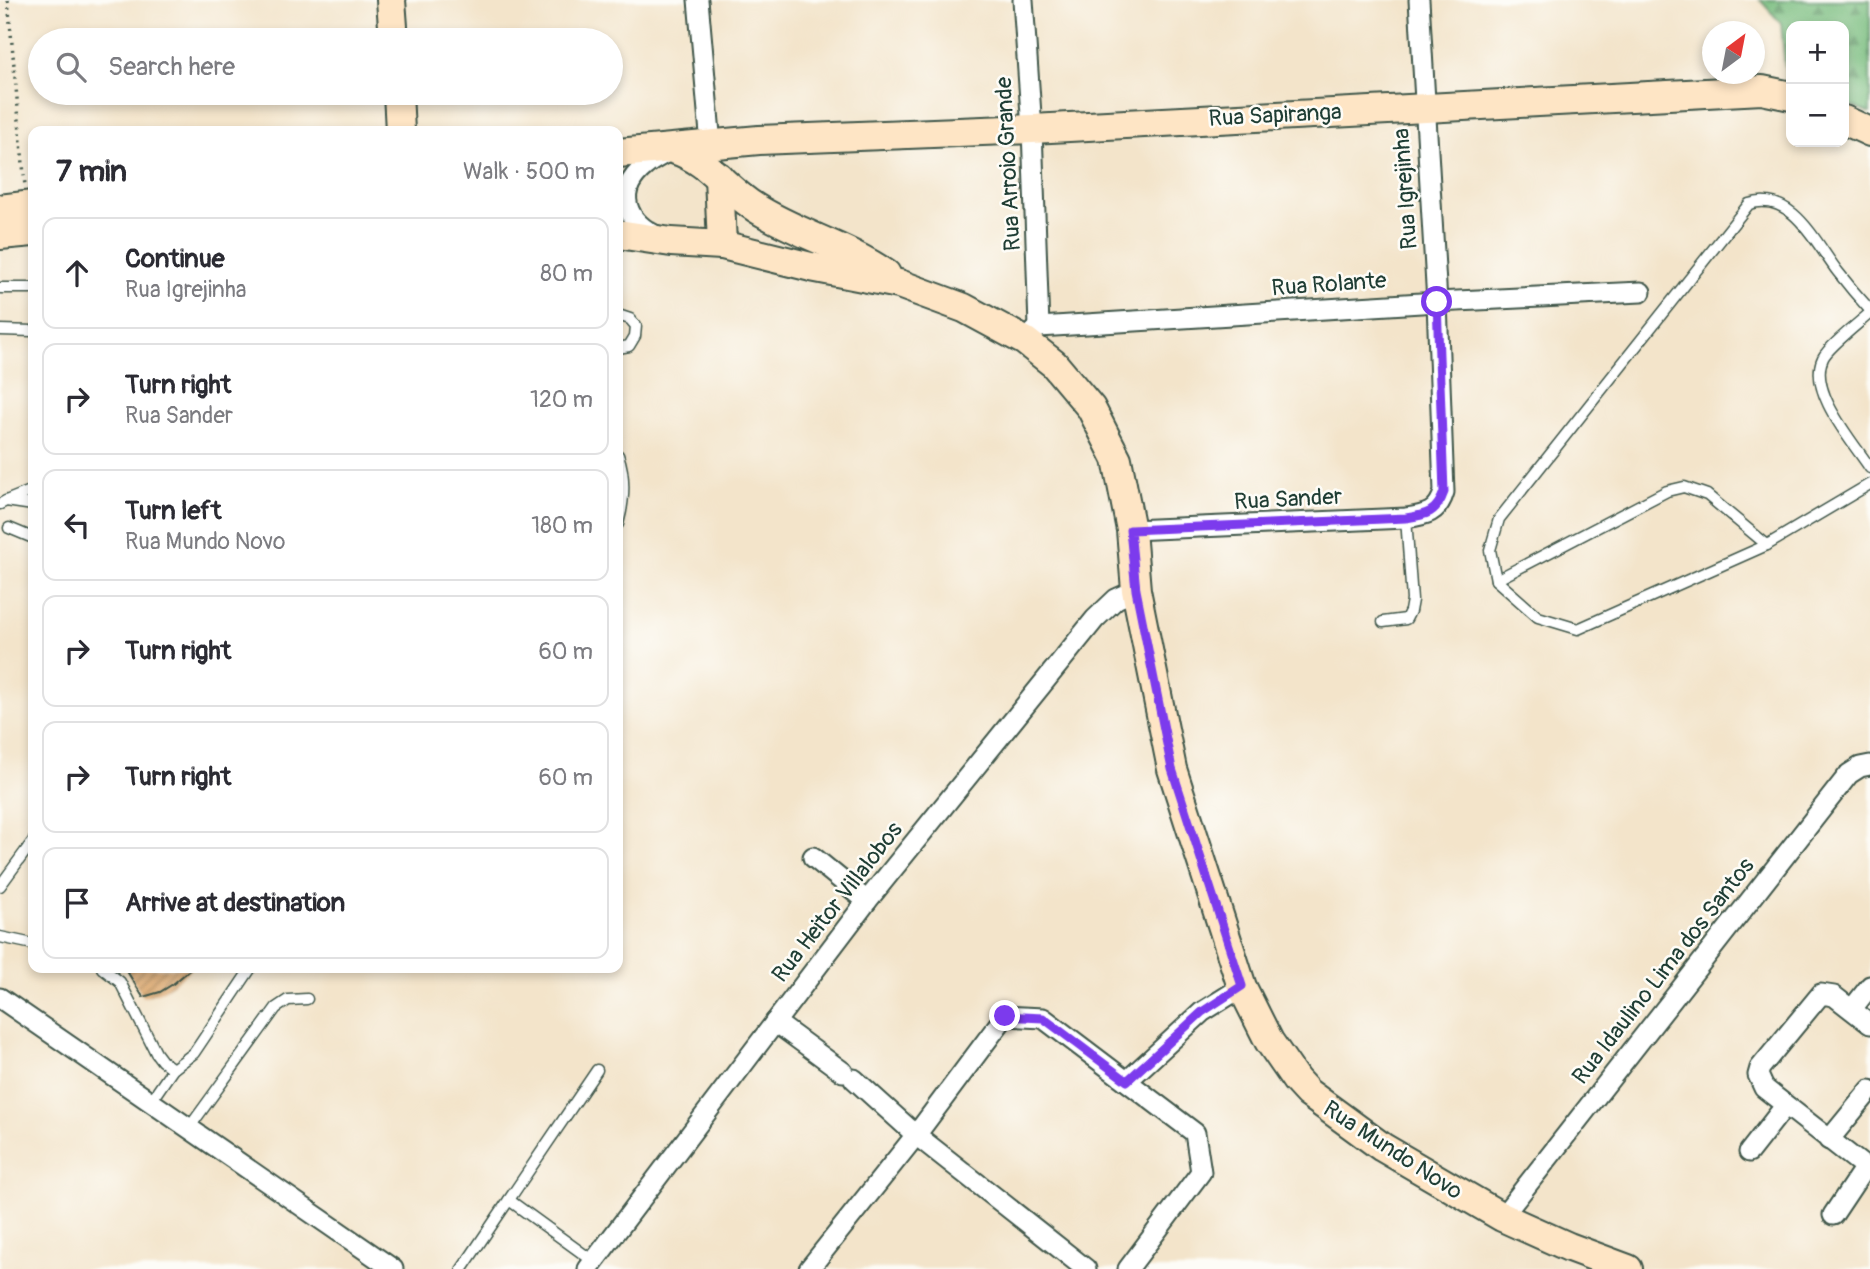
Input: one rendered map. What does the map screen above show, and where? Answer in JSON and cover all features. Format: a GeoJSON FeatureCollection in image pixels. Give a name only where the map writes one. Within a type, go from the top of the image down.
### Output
{"type":"FeatureCollection","features":[{"type":"Feature","properties":{"kind":"main road"},"geometry":{"type":"LineString","coordinates":[[391,0],[393,28]]}},
{"type":"Feature","properties":{"kind":"main road","name":"Rua Sapiranga"},"geometry":{"type":"LineString","coordinates":[[623,153],[759,140],[1032,129],[1762,90],[1786,95]]}},
{"type":"Feature","properties":{"kind":"main road"},"geometry":{"type":"LineString","coordinates":[[399,105],[400,126]]}},
{"type":"Feature","properties":{"kind":"main road"},"geometry":{"type":"LineString","coordinates":[[1849,122],[1870,132]]}},
{"type":"Feature","properties":{"kind":"main road"},"geometry":{"type":"LineString","coordinates":[[623,235],[671,242],[722,245],[719,177],[735,155],[759,140]]}},
{"type":"Feature","properties":{"kind":"main road"},"geometry":{"type":"LineString","coordinates":[[673,149],[691,155],[719,177]]}},
{"type":"Feature","properties":{"kind":"main road","name":"Rua Mundo Novo"},"geometry":{"type":"LineString","coordinates":[[719,177],[765,214],[866,260],[899,284]]}},
{"type":"Feature","properties":{"kind":"main road"},"geometry":{"type":"LineString","coordinates":[[0,235],[23,213]]}},
{"type":"Feature","properties":{"kind":"main road","name":"Rua Mundo Novo"},"geometry":{"type":"LineString","coordinates":[[722,245],[811,267],[899,284],[1032,334],[1091,408],[1116,459],[1130,530],[1136,590],[1172,769],[1242,986],[1269,1041],[1308,1093],[1382,1147],[1502,1217],[1569,1247],[1628,1269]]}},
{"type":"Feature","properties":{"kind":"street"},"geometry":{"type":"LineString","coordinates":[[698,0],[711,145]]}},
{"type":"Feature","properties":{"kind":"street","name":"Rua Arroio Grande"},"geometry":{"type":"LineString","coordinates":[[1023,0],[1032,129],[1032,334]]}},
{"type":"Feature","properties":{"kind":"street","name":"Rua Igrejinha"},"geometry":{"type":"LineString","coordinates":[[1419,0],[1437,302],[1444,492],[1441,501]]}},
{"type":"Feature","properties":{"kind":"street"},"geometry":{"type":"LineString","coordinates":[[671,242],[644,229],[632,218],[626,200],[627,191],[644,166],[673,149]]}},
{"type":"Feature","properties":{"kind":"street","name":"Rua Rolante"},"geometry":{"type":"LineString","coordinates":[[1032,334],[1437,302],[1642,292]]}},
{"type":"Feature","properties":{"kind":"street","name":"Rua Sander"},"geometry":{"type":"LineString","coordinates":[[1130,530],[1406,518],[1428,515],[1441,501]]}},
{"type":"Feature","properties":{"kind":"street","name":"Rua Heitor Villalobos"},"geometry":{"type":"LineString","coordinates":[[591,1265],[867,901],[1095,619],[1116,599],[1136,590]]}},
{"type":"Feature","properties":{"kind":"street","name":"Rua Idaulino Lima dos Santos"},"geometry":{"type":"LineString","coordinates":[[1502,1217],[1849,774],[1860,767],[1870,765]]}},
{"type":"Feature","properties":{"kind":"street"},"geometry":{"type":"LineString","coordinates":[[813,856],[867,901]]}},
{"type":"Feature","properties":{"kind":"street"},"geometry":{"type":"LineString","coordinates":[[1127,1081],[1202,1012],[1242,986]]}},
{"type":"Feature","properties":{"kind":"street"},"geometry":{"type":"LineString","coordinates":[[1852,1010],[1870,986]]}},
{"type":"Feature","properties":{"kind":"street"},"geometry":{"type":"LineString","coordinates":[[1833,1215],[1868,1169],[1764,1088],[1759,1081],[1760,1068],[1821,995],[1834,996],[1870,1024]]}},
{"type":"Feature","properties":{"kind":"street"},"geometry":{"type":"LineString","coordinates":[[0,998],[393,1269]]}},
{"type":"Feature","properties":{"kind":"street"},"geometry":{"type":"LineString","coordinates":[[809,1269],[916,1135],[1005,1016],[1043,1018],[1195,1133],[1201,1172],[1128,1269]]}},
{"type":"Feature","properties":{"kind":"street"},"geometry":{"type":"LineString","coordinates":[[775,1022],[848,1076],[916,1135],[1086,1269]]}},
{"type":"Feature","properties":{"kind":"street"},"geometry":{"type":"LineString","coordinates":[[1829,1140],[1870,1090]]}},
{"type":"Feature","properties":{"kind":"street"},"geometry":{"type":"LineString","coordinates":[[1749,1152],[1785,1106]]}},
{"type":"Feature","properties":{"kind":"lane"},"geometry":{"type":"LineString","coordinates":[[1870,468],[1824,398],[1818,374],[1823,356],[1870,312],[1802,222],[1785,208],[1762,200],[1749,204],[1740,213],[1499,519],[1490,550],[1496,580],[1538,617],[1578,629],[1767,545],[1870,484]]}},
{"type":"Feature","properties":{"kind":"lane"},"geometry":{"type":"LineString","coordinates":[[0,288],[28,288]]}},
{"type":"Feature","properties":{"kind":"lane"},"geometry":{"type":"LineString","coordinates":[[623,317],[630,319],[636,326],[635,335],[629,345],[623,347]]}},
{"type":"Feature","properties":{"kind":"lane"},"geometry":{"type":"LineString","coordinates":[[0,330],[28,331]]}},
{"type":"Feature","properties":{"kind":"lane"},"geometry":{"type":"LineString","coordinates":[[1496,580],[1667,491],[1685,487],[1707,495],[1767,545]]}},
{"type":"Feature","properties":{"kind":"lane"},"geometry":{"type":"LineString","coordinates":[[3,503],[28,492]]}},
{"type":"Feature","properties":{"kind":"lane"},"geometry":{"type":"LineString","coordinates":[[3,503],[28,505]]}},
{"type":"Feature","properties":{"kind":"lane"},"geometry":{"type":"LineString","coordinates":[[1383,622],[1406,619],[1410,611],[1412,600],[1406,518]]}},
{"type":"Feature","properties":{"kind":"lane"},"geometry":{"type":"LineString","coordinates":[[9,528],[28,536]]}},
{"type":"Feature","properties":{"kind":"lane"},"geometry":{"type":"LineString","coordinates":[[0,886],[28,848]]}},
{"type":"Feature","properties":{"kind":"lane"},"geometry":{"type":"LineString","coordinates":[[0,937],[28,943]]}},
{"type":"Feature","properties":{"kind":"lane"},"geometry":{"type":"LineString","coordinates":[[108,973],[120,982],[156,1053],[173,1069]]}},
{"type":"Feature","properties":{"kind":"lane"},"geometry":{"type":"LineString","coordinates":[[151,1101],[173,1069],[194,1053],[248,973]]}},
{"type":"Feature","properties":{"kind":"lane"},"geometry":{"type":"LineString","coordinates":[[189,1128],[276,1007],[289,1000],[307,999]]}},
{"type":"Feature","properties":{"kind":"lane"},"geometry":{"type":"LineString","coordinates":[[462,1269],[597,1070]]}},
{"type":"Feature","properties":{"kind":"lane"},"geometry":{"type":"LineString","coordinates":[[509,1200],[591,1265]]}},
{"type":"Feature","properties":{"kind":"path"},"geometry":{"type":"LineString","coordinates":[[8,0],[23,213]]}},
{"type":"Feature","properties":{"kind":"green space"},"geometry":{"type":"Polygon","coordinates":[[[1760,0],[1870,0],[1870,113],[1849,105],[1849,21],[1786,21],[1786,79],[1781,23],[1760,0]]]}},
{"type":"Feature","properties":{"kind":"building"},"geometry":{"type":"Polygon","coordinates":[[[128,973],[186,973],[160,992],[143,997],[128,973]]]}},
{"type":"Feature","properties":{"kind":"route"},"geometry":{"type":"LineString","coordinates":[[1005,1016],[1043,1018],[1127,1081],[1202,1012],[1242,986],[1172,769],[1136,590],[1130,530],[1406,518],[1428,515],[1435,510],[1444,492],[1437,302]]}}]}
